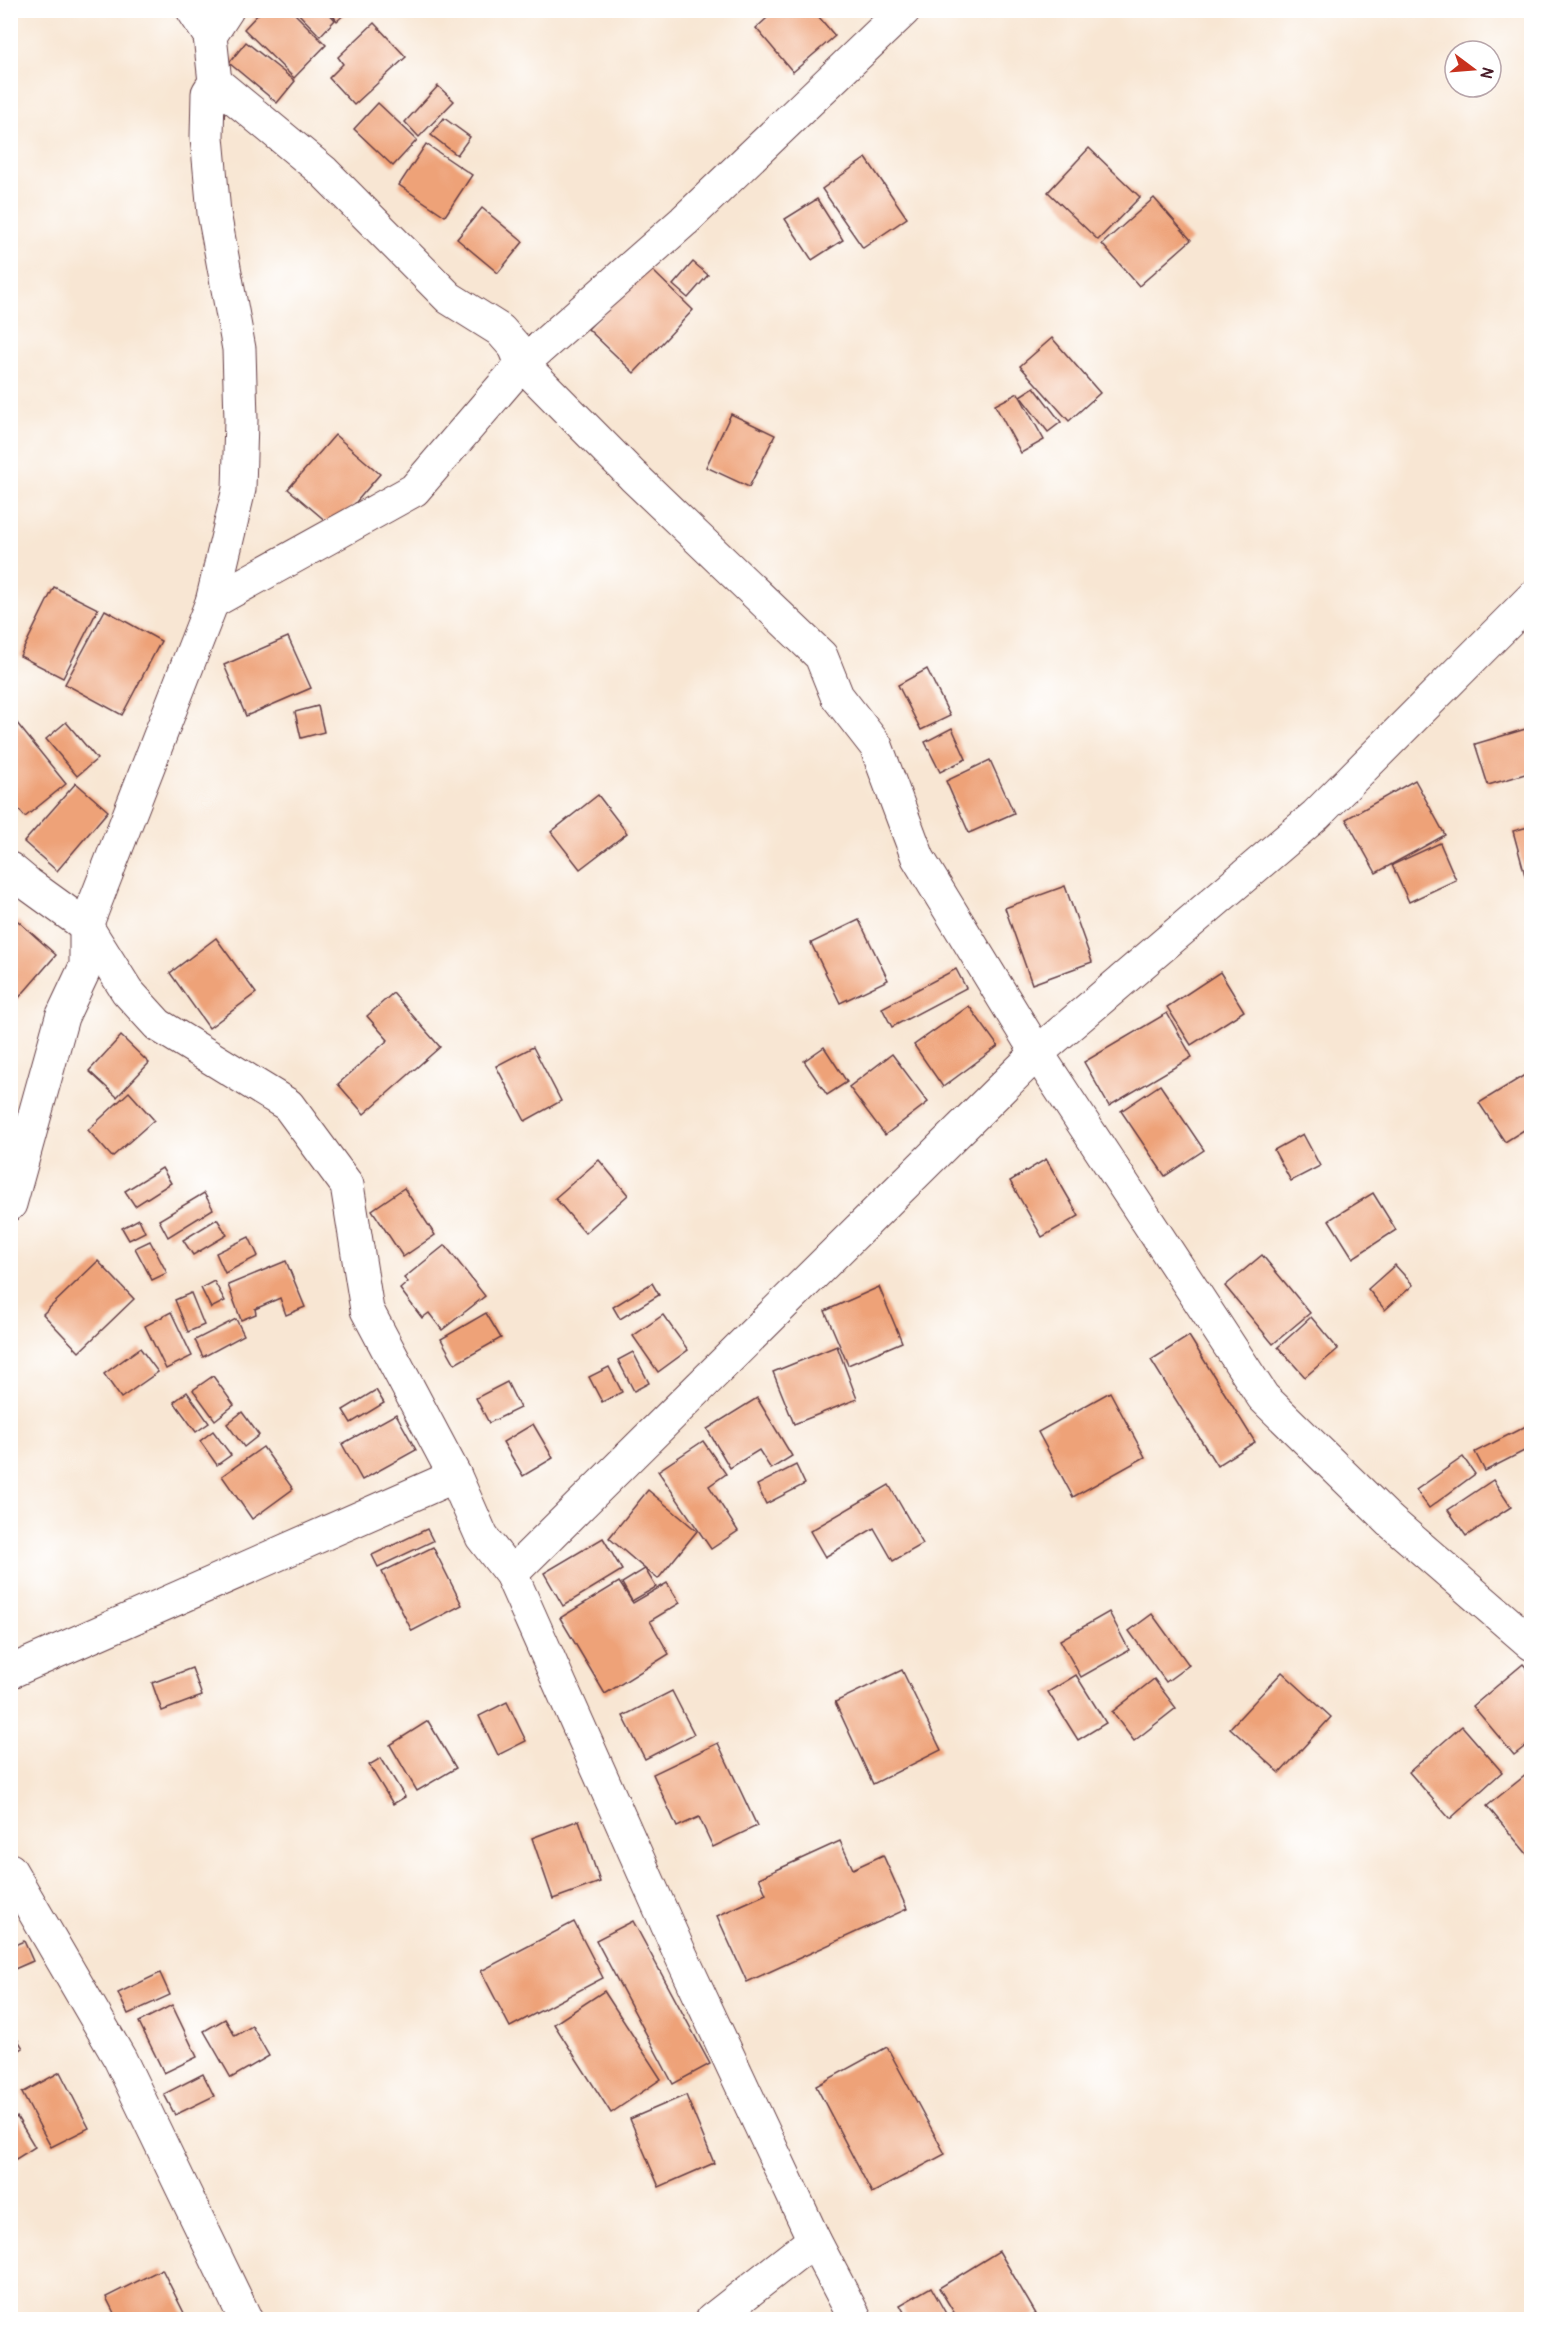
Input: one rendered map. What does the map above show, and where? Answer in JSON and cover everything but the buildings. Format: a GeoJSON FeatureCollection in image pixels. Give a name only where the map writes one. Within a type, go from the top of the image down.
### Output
{"type":"FeatureCollection","features":[{"type":"Feature","properties":{"kind":"street"},"geometry":{"type":"LineString","coordinates":[[212,602],[414,490],[522,364],[684,221],[904,10]]}},
{"type":"Feature","properties":{"kind":"street"},"geometry":{"type":"LineString","coordinates":[[10,1204],[62,1017],[86,966],[86,926],[212,602],[239,489],[241,420],[239,349],[214,213],[207,136],[208,93],[214,81],[210,19]]}},
{"type":"Feature","properties":{"kind":"street"},"geometry":{"type":"LineString","coordinates":[[214,81],[324,172],[449,298],[500,330],[515,347],[522,364],[633,476],[821,657],[837,696],[876,746],[918,858],[1037,1053],[1263,1397],[1390,1521],[1532,1644]]}},
{"type":"Feature","properties":{"kind":"street"},"geometry":{"type":"LineString","coordinates":[[511,1574],[1037,1053],[1316,815],[1532,598]]}},
{"type":"Feature","properties":{"kind":"street"},"geometry":{"type":"LineString","coordinates":[[10,869],[27,884],[86,926],[127,991],[158,1025],[288,1105],[347,1185],[366,1310],[454,1476],[482,1537],[511,1574],[678,1949],[814,2240],[856,2319]]}},
{"type":"Feature","properties":{"kind":"street"},"geometry":{"type":"LineString","coordinates":[[10,1672],[454,1476]]}},
{"type":"Feature","properties":{"kind":"street"},"geometry":{"type":"LineString","coordinates":[[10,1870],[120,2060],[246,2319]]}},
{"type":"Feature","properties":{"kind":"street"},"geometry":{"type":"LineString","coordinates":[[712,2319],[814,2240]]}}]}
